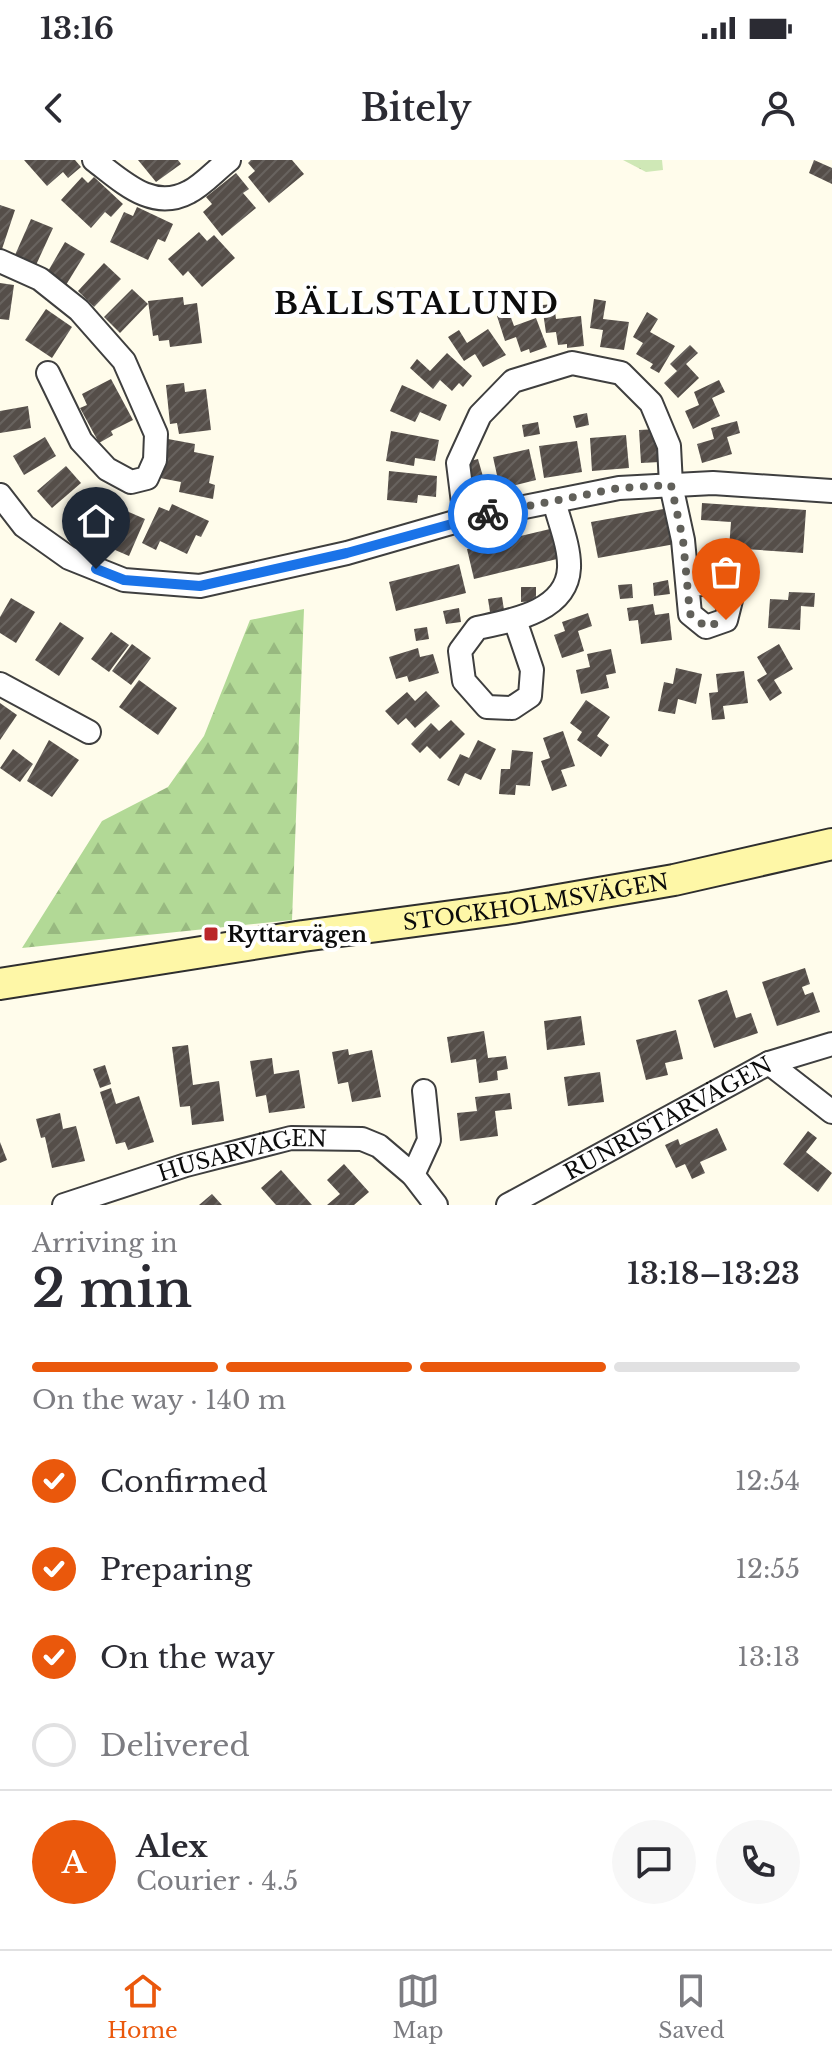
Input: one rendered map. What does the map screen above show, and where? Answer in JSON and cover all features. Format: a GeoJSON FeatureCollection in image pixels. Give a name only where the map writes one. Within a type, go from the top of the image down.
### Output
{"type":"FeatureCollection","features":[{"type":"Feature","properties":{"kind":"main road","name":"STOCKHOLMSVÄGEN"},"geometry":{"type":"LineString","coordinates":[[0,984],[303,936],[527,905],[674,880],[832,844]]}},
{"type":"Feature","properties":{"kind":"street"},"geometry":{"type":"LineString","coordinates":[[94,160],[136,192],[160,200],[189,192],[229,160]]}},
{"type":"Feature","properties":{"kind":"street"},"geometry":{"type":"LineString","coordinates":[[0,261],[40,279],[79,310],[124,361],[156,434],[155,460],[147,478],[131,482],[107,469],[81,441],[48,373]]}},
{"type":"Feature","properties":{"kind":"street"},"geometry":{"type":"LineString","coordinates":[[465,519],[458,463],[480,415],[513,381],[572,363],[621,373],[651,403],[669,446],[671,485],[689,585]]}},
{"type":"Feature","properties":{"kind":"street"},"geometry":{"type":"LineString","coordinates":[[0,495],[24,526],[69,558],[124,580],[200,586],[347,553],[465,519],[619,488],[713,483],[832,491]]}},
{"type":"Feature","properties":{"kind":"street"},"geometry":{"type":"LineString","coordinates":[[515,620],[554,601],[566,587],[569,567],[554,501]]}},
{"type":"Feature","properties":{"kind":"street"},"geometry":{"type":"LineString","coordinates":[[0,684],[89,732]]}},
{"type":"Feature","properties":{"kind":"street","name":"RUNRISTARVÄGEN"},"geometry":{"type":"LineString","coordinates":[[508,1205],[769,1063],[832,1044]]}},
{"type":"Feature","properties":{"kind":"street"},"geometry":{"type":"LineString","coordinates":[[769,1063],[832,1112]]}},
{"type":"Feature","properties":{"kind":"street"},"geometry":{"type":"LineString","coordinates":[[413,1175],[429,1140],[424,1091]]}},
{"type":"Feature","properties":{"kind":"street","name":"HUSARVÄGEN"},"geometry":{"type":"LineString","coordinates":[[64,1205],[186,1165],[291,1138],[362,1139],[379,1146],[413,1175],[436,1205]]}},
{"type":"Feature","properties":{"kind":"green space"},"geometry":{"type":"Polygon","coordinates":[[[623,160],[662,160],[663,170],[646,172],[623,160]]]}},
{"type":"Feature","properties":{"kind":"green space"},"geometry":{"type":"Polygon","coordinates":[[[304,609],[292,920],[22,948],[102,821],[168,787],[204,736],[250,620],[304,609]]]}},
{"type":"Feature","properties":{"kind":"building"},"geometry":{"type":"Polygon","coordinates":[[[24,160],[75,160],[81,167],[68,178],[63,172],[47,186],[24,160]]]}},
{"type":"Feature","properties":{"kind":"building"},"geometry":{"type":"Polygon","coordinates":[[[138,160],[178,160],[181,164],[156,182],[138,160]]]}},
{"type":"Feature","properties":{"kind":"building"},"geometry":{"type":"Polygon","coordinates":[[[251,160],[292,160],[304,174],[269,203],[248,177],[255,171],[248,163],[251,160]]]}},
{"type":"Feature","properties":{"kind":"building"},"geometry":{"type":"Polygon","coordinates":[[[814,160],[832,168],[832,184],[809,173],[814,160]]]}},
{"type":"Feature","properties":{"kind":"building"},"geometry":{"type":"Polygon","coordinates":[[[236,173],[249,189],[243,193],[256,208],[222,236],[203,212],[212,204],[206,197],[236,173]]]}},
{"type":"Feature","properties":{"kind":"building"},"geometry":{"type":"Polygon","coordinates":[[[82,177],[88,183],[94,177],[123,204],[111,217],[105,212],[91,228],[61,200],[82,177]]]}},
{"type":"Feature","properties":{"kind":"building"},"geometry":{"type":"Polygon","coordinates":[[[0,205],[15,210],[1,252],[0,252],[0,205]]]}},
{"type":"Feature","properties":{"kind":"building"},"geometry":{"type":"Polygon","coordinates":[[[137,207],[173,224],[165,242],[158,239],[148,260],[110,242],[124,212],[133,216],[137,207]]]}},
{"type":"Feature","properties":{"kind":"building"},"geometry":{"type":"Polygon","coordinates":[[[31,219],[53,228],[36,265],[15,255],[31,219]]]}},
{"type":"Feature","properties":{"kind":"building"},"geometry":{"type":"Polygon","coordinates":[[[199,232],[207,241],[214,235],[235,258],[202,287],[188,271],[183,276],[168,259],[199,232]]]}},
{"type":"Feature","properties":{"kind":"building"},"geometry":{"type":"Polygon","coordinates":[[[65,242],[85,254],[66,285],[47,273],[65,242]]]}},
{"type":"Feature","properties":{"kind":"building"},"geometry":{"type":"Polygon","coordinates":[[[104,263],[121,279],[94,307],[78,291],[104,263]]]}},
{"type":"Feature","properties":{"kind":"building"},"geometry":{"type":"Polygon","coordinates":[[[0,283],[14,285],[9,320],[0,319],[0,283]]]}},
{"type":"Feature","properties":{"kind":"building"},"geometry":{"type":"Polygon","coordinates":[[[132,289],[148,304],[120,333],[104,317],[132,289]]]}},
{"type":"Feature","properties":{"kind":"building"},"geometry":{"type":"Polygon","coordinates":[[[183,297],[184,305],[197,303],[202,343],[170,347],[169,340],[159,341],[158,335],[153,336],[148,301],[183,297]]]}},
{"type":"Feature","properties":{"kind":"building"},"geometry":{"type":"Polygon","coordinates":[[[594,299],[606,301],[603,319],[629,322],[624,350],[600,347],[603,330],[590,328],[594,299]]]}},
{"type":"Feature","properties":{"kind":"building"},"geometry":{"type":"Polygon","coordinates":[[[554,304],[556,319],[581,316],[584,346],[567,348],[567,344],[558,345],[556,332],[546,333],[542,305],[554,304]]]}},
{"type":"Feature","properties":{"kind":"building"},"geometry":{"type":"Polygon","coordinates":[[[46,309],[72,327],[52,358],[25,340],[46,309]]]}},
{"type":"Feature","properties":{"kind":"building"},"geometry":{"type":"Polygon","coordinates":[[[509,312],[514,326],[536,318],[547,347],[530,353],[529,349],[521,352],[516,337],[505,341],[497,316],[509,312]]]}},
{"type":"Feature","properties":{"kind":"building"},"geometry":{"type":"Polygon","coordinates":[[[647,312],[658,319],[650,332],[675,346],[659,373],[650,368],[653,364],[636,354],[643,343],[633,337],[647,312]]]}},
{"type":"Feature","properties":{"kind":"building"},"geometry":{"type":"Polygon","coordinates":[[[488,329],[506,355],[483,367],[475,354],[464,361],[448,337],[459,330],[467,343],[488,329]]]}},
{"type":"Feature","properties":{"kind":"building"},"geometry":{"type":"Polygon","coordinates":[[[690,345],[698,353],[686,364],[699,378],[678,398],[664,383],[677,371],[670,364],[690,345]]]}},
{"type":"Feature","properties":{"kind":"building"},"geometry":{"type":"Polygon","coordinates":[[[447,353],[472,376],[463,387],[459,383],[452,391],[440,380],[433,389],[410,368],[417,359],[430,371],[447,353]]]}},
{"type":"Feature","properties":{"kind":"building"},"geometry":{"type":"Polygon","coordinates":[[[111,379],[133,420],[111,431],[113,435],[99,443],[80,408],[87,405],[82,394],[111,379]]]}},
{"type":"Feature","properties":{"kind":"building"},"geometry":{"type":"Polygon","coordinates":[[[719,380],[725,392],[712,398],[720,416],[693,429],[685,411],[699,405],[694,392],[719,380]]]}},
{"type":"Feature","properties":{"kind":"building"},"geometry":{"type":"Polygon","coordinates":[[[184,383],[185,392],[206,389],[211,430],[179,434],[177,423],[170,424],[166,385],[184,383]]]}},
{"type":"Feature","properties":{"kind":"building"},"geometry":{"type":"Polygon","coordinates":[[[402,385],[447,405],[440,421],[420,412],[415,422],[390,411],[402,385]]]}},
{"type":"Feature","properties":{"kind":"building"},"geometry":{"type":"Polygon","coordinates":[[[28,406],[31,428],[0,433],[0,411],[28,406]]]}},
{"type":"Feature","properties":{"kind":"building"},"geometry":{"type":"Polygon","coordinates":[[[587,413],[589,425],[576,428],[573,416],[587,413]]]}},
{"type":"Feature","properties":{"kind":"building"},"geometry":{"type":"Polygon","coordinates":[[[737,421],[740,433],[727,437],[732,454],[702,463],[697,444],[714,439],[711,428],[737,421]]]}},
{"type":"Feature","properties":{"kind":"building"},"geometry":{"type":"Polygon","coordinates":[[[538,422],[540,434],[524,437],[522,425],[538,422]]]}},
{"type":"Feature","properties":{"kind":"building"},"geometry":{"type":"Polygon","coordinates":[[[658,429],[660,462],[641,463],[639,430],[658,429]]]}},
{"type":"Feature","properties":{"kind":"building"},"geometry":{"type":"Polygon","coordinates":[[[391,431],[439,440],[435,461],[415,458],[414,466],[386,461],[391,431]]]}},
{"type":"Feature","properties":{"kind":"building"},"geometry":{"type":"Polygon","coordinates":[[[626,435],[629,468],[592,471],[590,438],[626,435]]]}},
{"type":"Feature","properties":{"kind":"building"},"geometry":{"type":"Polygon","coordinates":[[[45,437],[56,456],[24,475],[13,456],[45,437]]]}},
{"type":"Feature","properties":{"kind":"building"},"geometry":{"type":"Polygon","coordinates":[[[168,439],[195,444],[194,452],[214,456],[209,483],[215,485],[213,499],[179,492],[181,482],[160,478],[168,439]]]}},
{"type":"Feature","properties":{"kind":"building"},"geometry":{"type":"Polygon","coordinates":[[[577,441],[582,472],[544,478],[539,446],[577,441]]]}},
{"type":"Feature","properties":{"kind":"building"},"geometry":{"type":"Polygon","coordinates":[[[529,449],[536,480],[500,489],[493,457],[529,449]]]}},
{"type":"Feature","properties":{"kind":"building"},"geometry":{"type":"Polygon","coordinates":[[[478,459],[487,491],[471,496],[462,463],[478,459]]]}},
{"type":"Feature","properties":{"kind":"building"},"geometry":{"type":"Polygon","coordinates":[[[66,466],[81,483],[52,508],[37,491],[66,466]]]}},
{"type":"Feature","properties":{"kind":"building"},"geometry":{"type":"Polygon","coordinates":[[[389,471],[437,476],[436,497],[418,495],[417,503],[387,500],[389,471]]]}},
{"type":"Feature","properties":{"kind":"building"},"geometry":{"type":"Polygon","coordinates":[[[93,491],[112,506],[85,537],[68,521],[93,491]]]}},
{"type":"Feature","properties":{"kind":"building"},"geometry":{"type":"Polygon","coordinates":[[[702,503],[806,510],[803,553],[729,548],[731,522],[701,520],[702,503]]]}},
{"type":"Feature","properties":{"kind":"building"},"geometry":{"type":"Polygon","coordinates":[[[172,504],[209,521],[201,537],[196,535],[187,554],[160,541],[156,550],[142,543],[159,507],[169,511],[172,504]]]}},
{"type":"Feature","properties":{"kind":"building"},"geometry":{"type":"Polygon","coordinates":[[[115,506],[145,519],[129,556],[99,543],[115,506]]]}},
{"type":"Feature","properties":{"kind":"building"},"geometry":{"type":"Polygon","coordinates":[[[669,508],[675,544],[598,558],[591,522],[669,508]]]}},
{"type":"Feature","properties":{"kind":"building"},"geometry":{"type":"Polygon","coordinates":[[[550,529],[557,559],[474,579],[467,549],[550,529]]]}},
{"type":"Feature","properties":{"kind":"building"},"geometry":{"type":"Polygon","coordinates":[[[459,564],[466,593],[396,611],[389,582],[459,564]]]}},
{"type":"Feature","properties":{"kind":"building"},"geometry":{"type":"Polygon","coordinates":[[[668,580],[670,594],[654,596],[653,583],[668,580]]]}},
{"type":"Feature","properties":{"kind":"building"},"geometry":{"type":"Polygon","coordinates":[[[632,584],[633,598],[620,599],[618,585],[632,584]]]}},
{"type":"Feature","properties":{"kind":"building"},"geometry":{"type":"Polygon","coordinates":[[[521,587],[536,587],[536,601],[521,602],[521,587]]]}},
{"type":"Feature","properties":{"kind":"building"},"geometry":{"type":"Polygon","coordinates":[[[789,592],[815,593],[814,607],[801,606],[800,630],[768,628],[770,599],[788,600],[789,592]]]}},
{"type":"Feature","properties":{"kind":"building"},"geometry":{"type":"Polygon","coordinates":[[[502,597],[504,610],[490,612],[488,599],[502,597]]]}},
{"type":"Feature","properties":{"kind":"building"},"geometry":{"type":"Polygon","coordinates":[[[11,598],[35,612],[16,643],[0,633],[0,617],[11,598]]]}},
{"type":"Feature","properties":{"kind":"building"},"geometry":{"type":"Polygon","coordinates":[[[653,604],[655,615],[669,613],[672,640],[641,644],[638,620],[629,621],[627,608],[653,604]]]}},
{"type":"Feature","properties":{"kind":"building"},"geometry":{"type":"Polygon","coordinates":[[[459,608],[461,622],[446,624],[443,611],[459,608]]]}},
{"type":"Feature","properties":{"kind":"building"},"geometry":{"type":"Polygon","coordinates":[[[588,613],[592,626],[578,631],[584,651],[562,658],[554,635],[565,631],[562,622],[588,613]]]}},
{"type":"Feature","properties":{"kind":"building"},"geometry":{"type":"Polygon","coordinates":[[[60,622],[84,638],[59,676],[35,660],[60,622]]]}},
{"type":"Feature","properties":{"kind":"building"},"geometry":{"type":"Polygon","coordinates":[[[427,627],[429,639],[416,641],[414,629],[427,627]]]}},
{"type":"Feature","properties":{"kind":"building"},"geometry":{"type":"Polygon","coordinates":[[[111,632],[129,645],[109,672],[91,659],[111,632]]]}},
{"type":"Feature","properties":{"kind":"building"},"geometry":{"type":"Polygon","coordinates":[[[132,644],[151,658],[131,685],[112,671],[132,644]]]}},
{"type":"Feature","properties":{"kind":"building"},"geometry":{"type":"Polygon","coordinates":[[[779,644],[793,669],[774,680],[782,693],[770,701],[757,680],[767,674],[757,657],[779,644]]]}},
{"type":"Feature","properties":{"kind":"building"},"geometry":{"type":"Polygon","coordinates":[[[418,648],[420,657],[433,654],[439,673],[409,682],[407,676],[396,679],[389,657],[418,648]]]}},
{"type":"Feature","properties":{"kind":"building"},"geometry":{"type":"Polygon","coordinates":[[[611,649],[616,673],[606,675],[609,688],[581,694],[576,670],[590,667],[587,654],[611,649]]]}},
{"type":"Feature","properties":{"kind":"building"},"geometry":{"type":"Polygon","coordinates":[[[676,668],[702,674],[696,704],[678,699],[675,714],[658,711],[664,682],[673,684],[676,668]]]}},
{"type":"Feature","properties":{"kind":"building"},"geometry":{"type":"Polygon","coordinates":[[[744,671],[748,703],[723,706],[725,719],[712,720],[709,693],[718,692],[716,674],[744,671]]]}},
{"type":"Feature","properties":{"kind":"building"},"geometry":{"type":"Polygon","coordinates":[[[139,680],[177,708],[158,735],[119,707],[139,680]]]}},
{"type":"Feature","properties":{"kind":"building"},"geometry":{"type":"Polygon","coordinates":[[[426,691],[440,706],[415,728],[406,718],[398,725],[385,711],[407,692],[415,701],[426,691]]]}},
{"type":"Feature","properties":{"kind":"building"},"geometry":{"type":"Polygon","coordinates":[[[586,700],[610,717],[597,736],[609,745],[601,757],[577,740],[582,732],[570,723],[586,700]]]}},
{"type":"Feature","properties":{"kind":"building"},"geometry":{"type":"Polygon","coordinates":[[[0,703],[17,715],[0,740],[0,703]]]}},
{"type":"Feature","properties":{"kind":"building"},"geometry":{"type":"Polygon","coordinates":[[[451,720],[465,734],[440,759],[427,746],[420,753],[411,744],[431,723],[439,731],[451,720]]]}},
{"type":"Feature","properties":{"kind":"building"},"geometry":{"type":"Polygon","coordinates":[[[563,731],[575,766],[561,770],[567,786],[552,791],[541,761],[550,758],[543,738],[563,731]]]}},
{"type":"Feature","properties":{"kind":"building"},"geometry":{"type":"Polygon","coordinates":[[[49,740],[79,760],[52,797],[27,781],[49,740]]]}},
{"type":"Feature","properties":{"kind":"building"},"geometry":{"type":"Polygon","coordinates":[[[478,740],[496,749],[481,780],[465,773],[459,786],[447,780],[460,754],[469,758],[478,740]]]}},
{"type":"Feature","properties":{"kind":"building"},"geometry":{"type":"Polygon","coordinates":[[[13,749],[33,764],[20,782],[0,768],[13,749]]]}},
{"type":"Feature","properties":{"kind":"building"},"geometry":{"type":"Polygon","coordinates":[[[512,750],[533,752],[530,786],[516,785],[515,795],[499,794],[501,769],[510,769],[512,750]]]}},
{"type":"Feature","properties":{"kind":"building"},"geometry":{"type":"Polygon","coordinates":[[[805,968],[810,984],[802,987],[805,995],[813,992],[820,1012],[777,1026],[762,982],[805,968]]]}},
{"type":"Feature","properties":{"kind":"building"},"geometry":{"type":"Polygon","coordinates":[[[727,990],[736,1018],[751,1013],[758,1033],[714,1048],[698,1000],[727,990]]]}},
{"type":"Feature","properties":{"kind":"building"},"geometry":{"type":"Polygon","coordinates":[[[581,1016],[585,1045],[547,1050],[544,1021],[581,1016]]]}},
{"type":"Feature","properties":{"kind":"building"},"geometry":{"type":"Polygon","coordinates":[[[676,1030],[683,1059],[665,1063],[668,1075],[646,1080],[636,1040],[676,1030]]]}},
{"type":"Feature","properties":{"kind":"building"},"geometry":{"type":"Polygon","coordinates":[[[484,1031],[488,1058],[506,1056],[508,1069],[497,1071],[498,1080],[479,1083],[476,1059],[451,1063],[447,1037],[484,1031]]]}},
{"type":"Feature","properties":{"kind":"building"},"geometry":{"type":"Polygon","coordinates":[[[188,1045],[193,1085],[219,1081],[224,1121],[192,1125],[190,1106],[180,1107],[172,1047],[188,1045]]]}},
{"type":"Feature","properties":{"kind":"building"},"geometry":{"type":"Polygon","coordinates":[[[348,1049],[349,1055],[372,1050],[381,1097],[352,1102],[348,1082],[338,1084],[332,1052],[348,1049]]]}},
{"type":"Feature","properties":{"kind":"building"},"geometry":{"type":"Polygon","coordinates":[[[272,1058],[274,1074],[299,1070],[305,1108],[269,1113],[266,1095],[256,1097],[250,1061],[272,1058]]]}},
{"type":"Feature","properties":{"kind":"building"},"geometry":{"type":"Polygon","coordinates":[[[105,1065],[111,1084],[100,1088],[93,1069],[105,1065]]]}},
{"type":"Feature","properties":{"kind":"building"},"geometry":{"type":"Polygon","coordinates":[[[600,1072],[604,1102],[568,1106],[564,1077],[600,1072]]]}},
{"type":"Feature","properties":{"kind":"building"},"geometry":{"type":"Polygon","coordinates":[[[111,1088],[116,1104],[139,1096],[154,1142],[128,1150],[125,1142],[116,1144],[100,1092],[111,1088]]]}},
{"type":"Feature","properties":{"kind":"building"},"geometry":{"type":"Polygon","coordinates":[[[510,1093],[512,1109],[495,1111],[498,1136],[460,1141],[457,1113],[477,1111],[475,1097],[510,1093]]]}},
{"type":"Feature","properties":{"kind":"building"},"geometry":{"type":"Polygon","coordinates":[[[60,1113],[63,1129],[76,1126],[85,1161],[52,1168],[45,1137],[41,1138],[36,1119],[60,1113]]]}},
{"type":"Feature","properties":{"kind":"building"},"geometry":{"type":"Polygon","coordinates":[[[717,1128],[727,1150],[700,1162],[705,1173],[692,1179],[685,1164],[676,1168],[665,1145],[678,1139],[680,1145],[717,1128]]]}},
{"type":"Feature","properties":{"kind":"building"},"geometry":{"type":"Polygon","coordinates":[[[808,1131],[817,1138],[806,1152],[832,1173],[818,1192],[783,1164],[808,1131]]]}},
{"type":"Feature","properties":{"kind":"building"},"geometry":{"type":"Polygon","coordinates":[[[0,1142],[7,1160],[0,1163],[0,1142]]]}},
{"type":"Feature","properties":{"kind":"building"},"geometry":{"type":"Polygon","coordinates":[[[344,1164],[369,1192],[354,1205],[327,1205],[340,1194],[327,1180],[344,1164]]]}},
{"type":"Feature","properties":{"kind":"building"},"geometry":{"type":"Polygon","coordinates":[[[281,1170],[312,1205],[276,1205],[261,1188],[281,1170]]]}},
{"type":"Feature","properties":{"kind":"building"},"geometry":{"type":"Polygon","coordinates":[[[212,1194],[222,1205],[199,1205],[212,1194]]]}},
{"type":"Feature","properties":{"kind":"way so far"},"geometry":{"type":"LineString","coordinates":[[488,514],[619,488],[671,485],[683,540],[690,614],[706,627],[726,620]]}},
{"type":"Feature","properties":{"kind":"place","name":"Ryttarvägen"},"geometry":{"type":"Point","coordinates":[211,934]}},
{"type":"Feature","properties":{"kind":"district","name":"BÄLLSTALUND"},"geometry":{"type":"Point","coordinates":[417,304]}},
{"type":"Feature","properties":{"kind":"route"},"geometry":{"type":"LineString","coordinates":[[96,569],[124,580],[200,586],[347,553],[488,514]]}}]}
